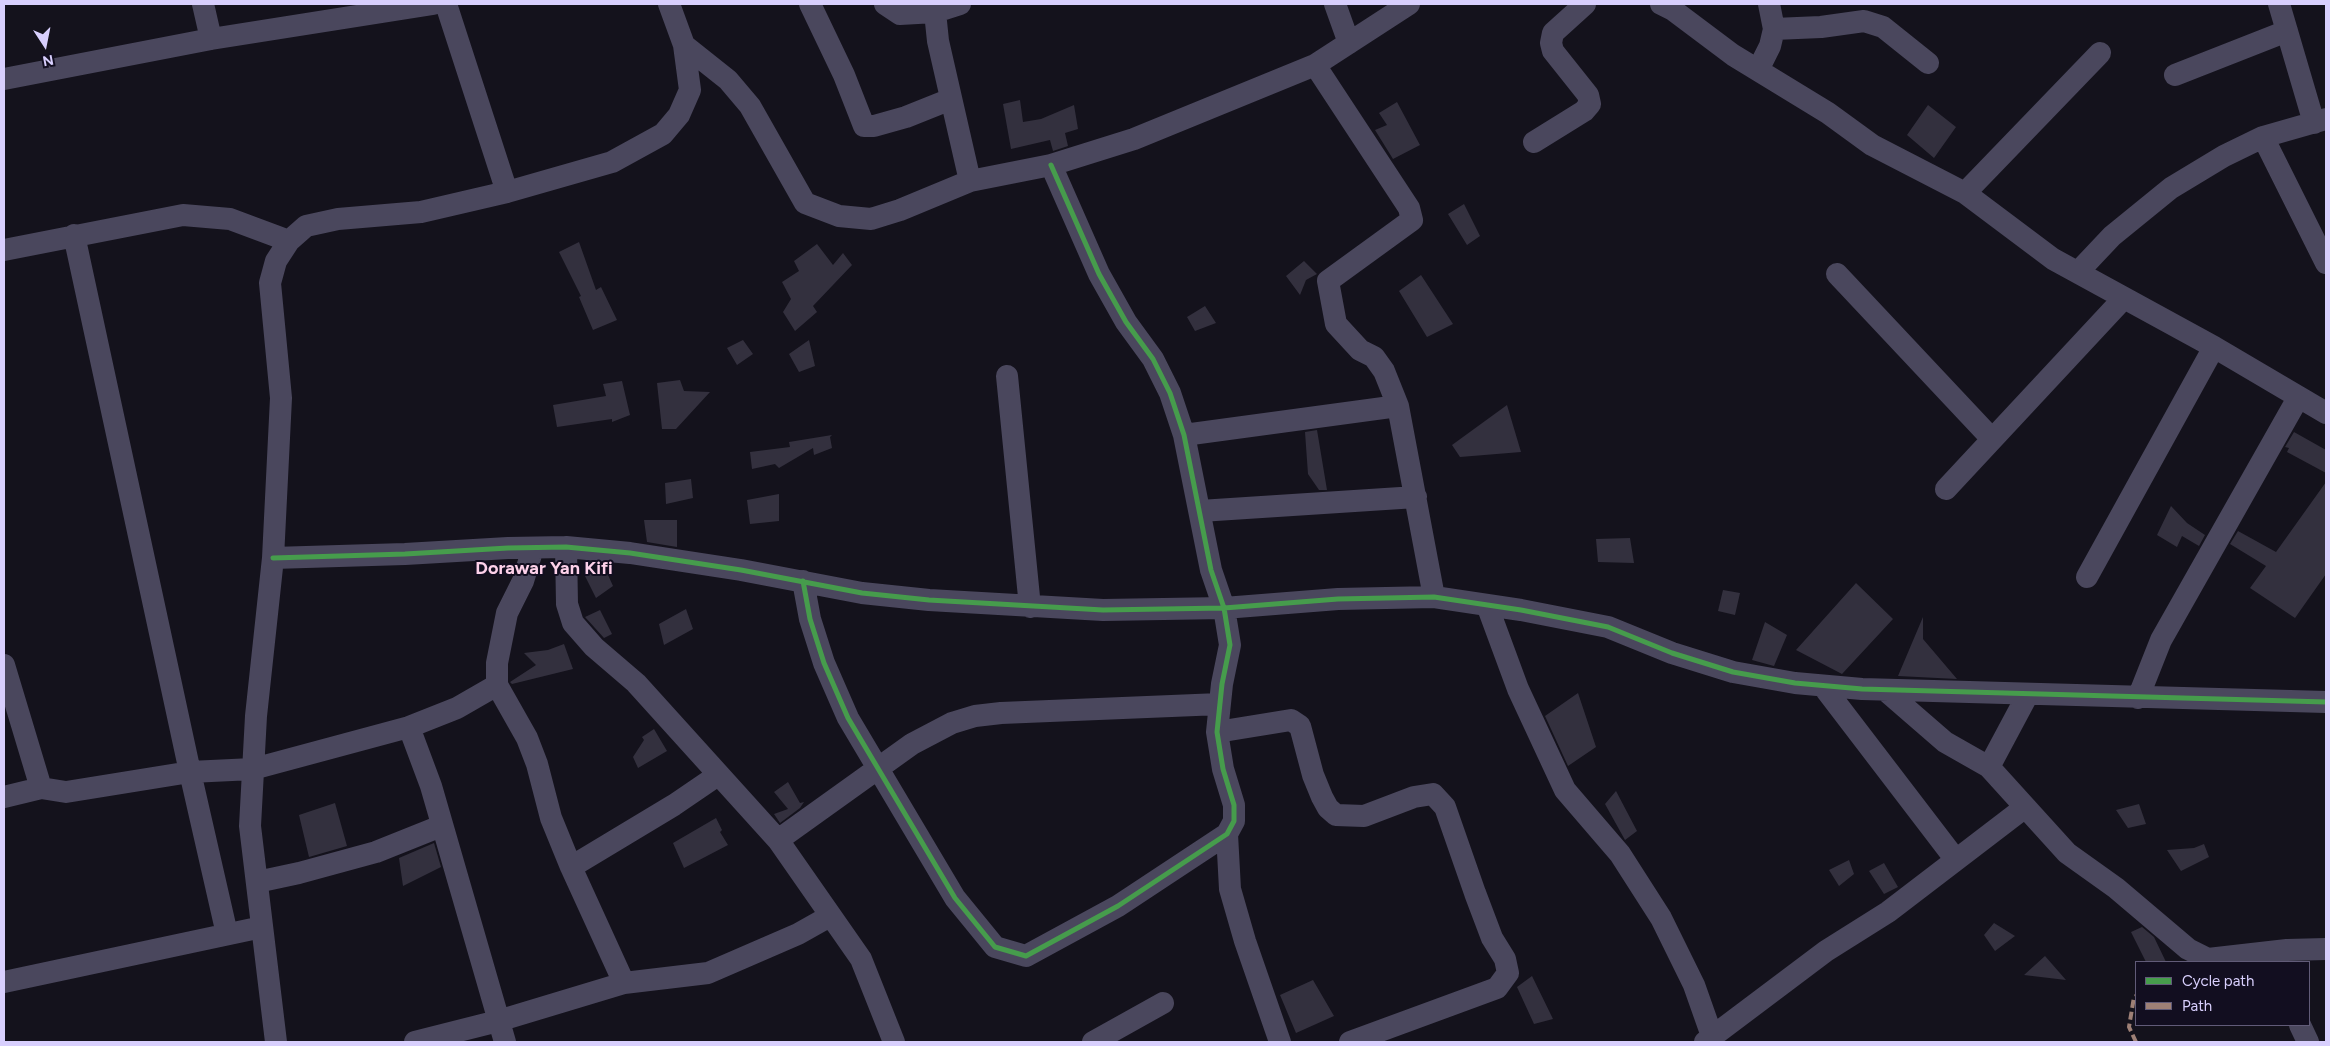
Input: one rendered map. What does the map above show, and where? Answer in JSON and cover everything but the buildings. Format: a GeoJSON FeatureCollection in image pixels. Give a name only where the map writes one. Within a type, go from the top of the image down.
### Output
{"type":"FeatureCollection","features":[{"type":"Feature","properties":{"kind":"street"},"geometry":{"type":"LineString","coordinates":[[203,4],[211,39]]}},
{"type":"Feature","properties":{"kind":"street"},"geometry":{"type":"LineString","coordinates":[[4,79],[211,39],[433,4]]}},
{"type":"Feature","properties":{"kind":"street"},"geometry":{"type":"LineString","coordinates":[[446,4],[507,192]]}},
{"type":"Feature","properties":{"kind":"street"},"geometry":{"type":"LineString","coordinates":[[276,1042],[250,826],[256,716],[273,558],[281,398],[270,284],[276,261],[289,241],[306,226],[327,220],[421,212],[507,192],[612,162],[663,134],[679,115],[690,90],[684,46],[669,4]]}},
{"type":"Feature","properties":{"kind":"street"},"geometry":{"type":"LineString","coordinates":[[810,4],[844,75],[864,126],[874,126],[906,117],[951,99]]}},
{"type":"Feature","properties":{"kind":"street"},"geometry":{"type":"LineString","coordinates":[[885,4],[900,14],[935,12],[960,4]]}},
{"type":"Feature","properties":{"kind":"street"},"geometry":{"type":"LineString","coordinates":[[1334,4],[1349,43]]}},
{"type":"Feature","properties":{"kind":"street"},"geometry":{"type":"LineString","coordinates":[[684,46],[728,80],[750,106],[805,203],[839,216],[871,219],[900,210],[970,181],[1051,166],[1134,139],[1315,65],[1409,4]]}},
{"type":"Feature","properties":{"kind":"street"},"geometry":{"type":"LineString","coordinates":[[1534,142],[1584,111],[1590,104],[1588,95],[1553,51],[1551,43],[1553,34],[1585,4]]}},
{"type":"Feature","properties":{"kind":"street"},"geometry":{"type":"LineString","coordinates":[[1661,4],[1758,70],[1828,113],[1872,145],[1964,193],[2053,259],[2123,299],[2214,347],[2326,413]]}},
{"type":"Feature","properties":{"kind":"street"},"geometry":{"type":"LineString","coordinates":[[1758,70],[1770,46],[1774,29],[1769,4]]}},
{"type":"Feature","properties":{"kind":"street"},"geometry":{"type":"LineString","coordinates":[[1843,23],[1858,4]]}},
{"type":"Feature","properties":{"kind":"street"},"geometry":{"type":"LineString","coordinates":[[2078,272],[2112,236],[2171,188],[2224,156],[2263,137],[2320,121],[2279,4]]}},
{"type":"Feature","properties":{"kind":"street"},"geometry":{"type":"LineString","coordinates":[[935,12],[938,41],[970,181]]}},
{"type":"Feature","properties":{"kind":"street"},"geometry":{"type":"LineString","coordinates":[[1774,29],[1821,28],[1864,21],[1883,27],[1928,63]]}},
{"type":"Feature","properties":{"kind":"street"},"geometry":{"type":"LineString","coordinates":[[2175,74],[2287,31]]}},
{"type":"Feature","properties":{"kind":"street"},"geometry":{"type":"LineString","coordinates":[[1964,193],[2100,53]]}},
{"type":"Feature","properties":{"kind":"street"},"geometry":{"type":"LineString","coordinates":[[1315,65],[1409,208],[1412,220],[1328,280],[1336,324],[1360,350],[1374,357],[1384,371],[1398,406],[1434,597]]}},
{"type":"Feature","properties":{"kind":"street"},"geometry":{"type":"LineString","coordinates":[[2263,137],[2326,263]]}},
{"type":"Feature","properties":{"kind":"street"},"geometry":{"type":"LineString","coordinates":[[803,581],[810,619],[824,663],[848,718],[955,898],[995,947],[1026,956],[1118,906],[1227,834],[1234,821],[1234,805],[1224,769],[1217,732],[1230,645],[1224,608],[1211,570],[1184,436],[1170,393],[1154,359],[1126,322],[1099,274],[1051,166]]}},
{"type":"Feature","properties":{"kind":"street"},"geometry":{"type":"LineString","coordinates":[[4,250],[74,235],[183,216],[230,220],[289,241]]}},
{"type":"Feature","properties":{"kind":"street"},"geometry":{"type":"LineString","coordinates":[[74,235],[190,772],[227,934]]}},
{"type":"Feature","properties":{"kind":"street"},"geometry":{"type":"LineString","coordinates":[[1837,274],[1992,439]]}},
{"type":"Feature","properties":{"kind":"street"},"geometry":{"type":"LineString","coordinates":[[1946,489],[2123,299]]}},
{"type":"Feature","properties":{"kind":"street"},"geometry":{"type":"LineString","coordinates":[[2087,577],[2214,347]]}},
{"type":"Feature","properties":{"kind":"street"},"geometry":{"type":"LineString","coordinates":[[1007,376],[1030,607]]}},
{"type":"Feature","properties":{"kind":"street"},"geometry":{"type":"LineString","coordinates":[[2138,698],[2161,640],[2298,398]]}},
{"type":"Feature","properties":{"kind":"street"},"geometry":{"type":"LineString","coordinates":[[1184,436],[1398,406]]}},
{"type":"Feature","properties":{"kind":"street"},"geometry":{"type":"LineString","coordinates":[[1200,511],[1416,497]]}},
{"type":"Feature","properties":{"kind":"street"},"geometry":{"type":"LineString","coordinates":[[273,558],[566,547],[630,553],[803,581],[862,593],[1030,607],[1103,610],[1224,608],[1338,599],[1434,597],[1608,627],[1672,653],[1733,672],[1823,686],[1885,690],[2326,702]]}},
{"type":"Feature","properties":{"kind":"street"},"geometry":{"type":"LineString","coordinates":[[566,547],[567,604],[573,623],[594,647],[636,683],[778,840],[861,959],[894,1042]]}},
{"type":"Feature","properties":{"kind":"street"},"geometry":{"type":"LineString","coordinates":[[533,548],[523,580],[506,613],[497,663],[497,685],[527,738],[537,764],[551,818],[571,867],[624,983]]}},
{"type":"Feature","properties":{"kind":"street"},"geometry":{"type":"LineString","coordinates":[[1487,605],[1518,689],[1565,790],[1620,854],[1661,918],[1694,985],[1708,1039],[1826,951],[1888,912],[2024,808]]}},
{"type":"Feature","properties":{"kind":"street"},"geometry":{"type":"LineString","coordinates":[[4,665],[41,788]]}},
{"type":"Feature","properties":{"kind":"street"},"geometry":{"type":"LineString","coordinates":[[4,796],[41,788],[66,792],[190,772],[253,769],[409,727],[457,708],[497,685]]}},
{"type":"Feature","properties":{"kind":"street"},"geometry":{"type":"LineString","coordinates":[[1823,686],[1956,860]]}},
{"type":"Feature","properties":{"kind":"street"},"geometry":{"type":"LineString","coordinates":[[1885,690],[1945,742],[1989,767],[2024,808],[2067,853],[2116,888],[2188,949],[2208,959],[2266,958],[2326,948]]}},
{"type":"Feature","properties":{"kind":"street"},"geometry":{"type":"LineString","coordinates":[[1989,767],[2028,694]]}},
{"type":"Feature","properties":{"kind":"street"},"geometry":{"type":"LineString","coordinates":[[778,840],[912,744],[952,724],[975,716],[1001,713],[1220,704]]}},
{"type":"Feature","properties":{"kind":"street"},"geometry":{"type":"LineString","coordinates":[[1217,732],[1291,720],[1300,726],[1313,775],[1328,808],[1336,815],[1364,816],[1414,797],[1433,794],[1445,806],[1475,893],[1492,938],[1505,959],[1508,973],[1497,988],[1350,1042]]}},
{"type":"Feature","properties":{"kind":"street"},"geometry":{"type":"LineString","coordinates":[[409,727],[431,786],[441,826],[462,888],[505,1042]]}},
{"type":"Feature","properties":{"kind":"street"},"geometry":{"type":"LineString","coordinates":[[571,867],[674,805],[718,775]]}},
{"type":"Feature","properties":{"kind":"street"},"geometry":{"type":"LineString","coordinates":[[257,882],[299,873],[376,852],[441,826]]}},
{"type":"Feature","properties":{"kind":"street"},"geometry":{"type":"LineString","coordinates":[[1227,834],[1230,888],[1245,941],[1280,1042]]}},
{"type":"Feature","properties":{"kind":"street"},"geometry":{"type":"LineString","coordinates":[[415,1042],[498,1021],[624,983],[708,973],[798,934],[830,916]]}},
{"type":"Feature","properties":{"kind":"street"},"geometry":{"type":"LineString","coordinates":[[4,982],[262,927]]}},
{"type":"Feature","properties":{"kind":"street"},"geometry":{"type":"LineString","coordinates":[[1093,1042],[1162,1003]]}},
{"type":"Feature","properties":{"kind":"street"},"geometry":{"type":"LineString","coordinates":[[2300,1026],[2308,1042]]}},
{"type":"Feature","properties":{"kind":"marked path"},"geometry":{"type":"LineString","coordinates":[[2135,996],[2129,1027],[2136,1042]]}},
{"type":"Feature","properties":{"kind":"cycle path"},"geometry":{"type":"LineString","coordinates":[[803,581],[810,619],[824,663],[848,718],[955,898],[995,947],[1026,956],[1118,906],[1227,834],[1234,821],[1234,805],[1223,769],[1217,732],[1222,684],[1230,645],[1224,608],[1211,570],[1184,435],[1170,393],[1153,359],[1126,322],[1099,274],[1051,165]]}},
{"type":"Feature","properties":{"kind":"cycle path"},"geometry":{"type":"LineString","coordinates":[[273,558],[566,547],[630,553],[741,570],[862,593],[929,600],[1103,610],[1224,608],[1338,599],[1434,597],[1521,610],[1608,627],[1672,653],[1733,672],[1795,683],[1862,689],[2326,702]]}},
{"type":"Feature","properties":{"kind":"district","name":"Dorawar Yan Kifi"},"geometry":{"type":"Point","coordinates":[544,569]}}]}
